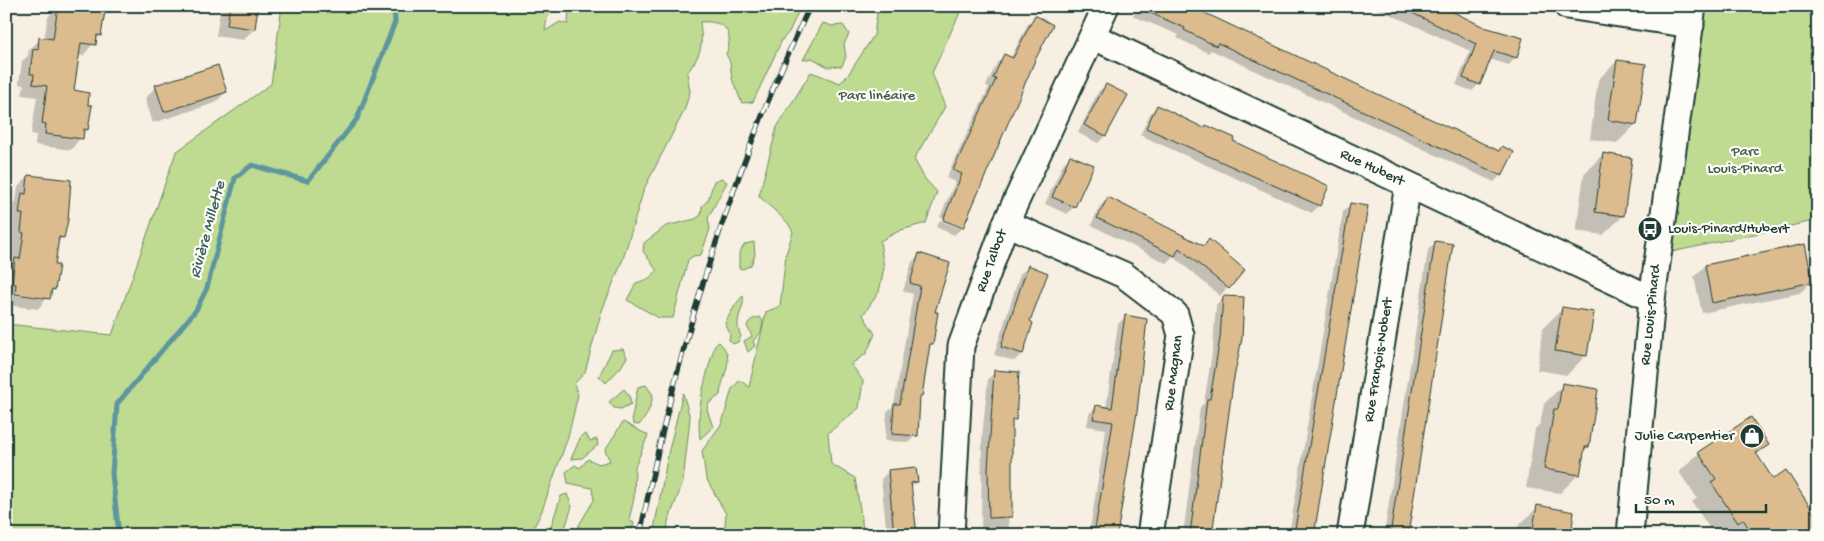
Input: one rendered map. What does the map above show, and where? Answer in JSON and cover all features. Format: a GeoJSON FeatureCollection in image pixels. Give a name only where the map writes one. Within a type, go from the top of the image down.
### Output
{"type":"FeatureCollection","features":[{"type":"Feature","properties":{"kind":"street","name":"Rue Talbot"},"geometry":{"type":"LineString","coordinates":[[950,535],[961,346],[1006,223],[1094,37],[1106,6]]}},
{"type":"Feature","properties":{"kind":"street"},"geometry":{"type":"LineString","coordinates":[[1567,6],[1692,16]]}},
{"type":"Feature","properties":{"kind":"street","name":"Rue Louis-Pinard"},"geometry":{"type":"LineString","coordinates":[[1630,535],[1652,298],[1692,16]]}},
{"type":"Feature","properties":{"kind":"street","name":"Rue Hubert"},"geometry":{"type":"LineString","coordinates":[[1094,37],[1652,298]]}},
{"type":"Feature","properties":{"kind":"street","name":"Rue François-Nobert"},"geometry":{"type":"LineString","coordinates":[[1350,535],[1408,185]]}},
{"type":"Feature","properties":{"kind":"street","name":"Rue Magnan"},"geometry":{"type":"LineString","coordinates":[[1006,223],[1124,275],[1175,314],[1181,335],[1150,535]]}},
{"type":"Feature","properties":{"kind":"green space"},"geometry":{"type":"Polygon","coordinates":[[[282,6],[554,6],[547,18],[545,31],[560,22],[568,24],[569,6],[801,6],[789,32],[782,40],[753,102],[742,103],[732,79],[730,62],[726,54],[729,39],[728,33],[721,25],[700,22],[700,49],[696,60],[687,73],[690,92],[684,111],[644,189],[623,259],[601,313],[585,372],[574,384],[578,395],[568,437],[541,513],[530,535],[6,535],[6,324],[112,335],[176,152],[271,84],[282,6]]]}},
{"type":"Feature","properties":{"kind":"green space","name":"Parc linéaire"},"geometry":{"type":"Polygon","coordinates":[[[878,6],[963,6],[932,73],[945,107],[914,159],[925,179],[937,192],[926,223],[901,230],[880,241],[884,268],[879,292],[863,315],[875,334],[866,354],[851,364],[863,381],[859,408],[828,433],[831,464],[855,478],[864,535],[724,535],[726,514],[706,478],[702,451],[722,423],[732,389],[740,380],[749,387],[766,312],[780,306],[786,254],[793,232],[788,223],[759,196],[777,127],[811,72],[840,83],[848,75],[874,35],[878,6]]]}},
{"type":"Feature","properties":{"kind":"green space","name":"Parc Louis-Pinard"},"geometry":{"type":"Polygon","coordinates":[[[1693,6],[1818,6],[1818,220],[1658,255],[1693,6]]]}},
{"type":"Feature","properties":{"kind":"green space"},"geometry":{"type":"Polygon","coordinates":[[[823,23],[832,26],[843,25],[849,34],[844,44],[846,57],[842,66],[828,67],[812,58],[803,60],[823,23]]]}},
{"type":"Feature","properties":{"kind":"green space"},"geometry":{"type":"Polygon","coordinates":[[[722,178],[727,182],[708,218],[710,229],[701,255],[693,256],[688,260],[673,318],[659,318],[627,300],[636,283],[648,279],[657,271],[643,251],[644,243],[666,226],[695,219],[701,215],[702,206],[708,200],[714,181],[722,178]]]}},
{"type":"Feature","properties":{"kind":"green space"},"geometry":{"type":"Polygon","coordinates":[[[754,242],[755,255],[751,265],[743,269],[739,268],[739,253],[745,244],[754,242]]]}},
{"type":"Feature","properties":{"kind":"green space"},"geometry":{"type":"Polygon","coordinates":[[[743,296],[743,305],[738,319],[741,336],[738,342],[733,344],[729,340],[730,334],[725,323],[743,296]]]}},
{"type":"Feature","properties":{"kind":"green space"},"geometry":{"type":"Polygon","coordinates":[[[760,317],[763,322],[761,332],[753,341],[755,346],[748,352],[744,341],[752,336],[747,326],[750,321],[760,317]]]}},
{"type":"Feature","properties":{"kind":"green space"},"geometry":{"type":"Polygon","coordinates":[[[719,342],[727,354],[727,367],[720,395],[709,403],[707,409],[713,427],[700,439],[699,415],[703,391],[715,345],[719,342]]]}},
{"type":"Feature","properties":{"kind":"green space"},"geometry":{"type":"Polygon","coordinates":[[[623,349],[627,357],[621,367],[606,383],[599,376],[612,350],[623,349]]]}},
{"type":"Feature","properties":{"kind":"green space"},"geometry":{"type":"Polygon","coordinates":[[[646,385],[653,395],[650,407],[639,425],[633,424],[632,417],[638,387],[646,385]]]}},
{"type":"Feature","properties":{"kind":"green space"},"geometry":{"type":"Polygon","coordinates":[[[624,389],[629,395],[631,404],[621,409],[614,408],[609,402],[624,389]]]}},
{"type":"Feature","properties":{"kind":"green space"},"geometry":{"type":"Polygon","coordinates":[[[683,393],[690,418],[683,482],[668,522],[667,535],[653,535],[668,454],[683,393]]]}},
{"type":"Feature","properties":{"kind":"green space"},"geometry":{"type":"Polygon","coordinates":[[[623,422],[648,435],[635,467],[634,498],[629,520],[634,523],[631,535],[578,535],[579,525],[594,500],[592,488],[568,483],[566,472],[575,465],[580,468],[588,459],[599,464],[610,461],[605,450],[623,422]]]}},
{"type":"Feature","properties":{"kind":"green space"},"geometry":{"type":"Polygon","coordinates":[[[586,434],[590,441],[597,439],[598,445],[582,458],[571,459],[581,436],[586,434]]]}},
{"type":"Feature","properties":{"kind":"green space"},"geometry":{"type":"Polygon","coordinates":[[[567,494],[572,506],[563,535],[548,535],[561,496],[567,494]]]}},
{"type":"Feature","properties":{"kind":"building"},"geometry":{"type":"Polygon","coordinates":[[[58,6],[101,6],[101,11],[105,11],[101,36],[97,35],[96,45],[81,43],[74,90],[89,93],[88,105],[92,105],[88,130],[84,129],[83,139],[45,134],[46,124],[42,123],[47,86],[33,84],[34,74],[30,74],[33,49],[38,50],[39,37],[53,39],[58,6]]]}},
{"type":"Feature","properties":{"kind":"building"},"geometry":{"type":"Polygon","coordinates":[[[230,6],[258,6],[255,29],[227,25],[230,6]]]}},
{"type":"Feature","properties":{"kind":"building"},"geometry":{"type":"Polygon","coordinates":[[[1134,6],[1190,6],[1499,151],[1502,146],[1514,152],[1502,176],[1218,43],[1216,46],[1184,30],[1185,28],[1134,6]]]}},
{"type":"Feature","properties":{"kind":"building"},"geometry":{"type":"Polygon","coordinates":[[[1398,6],[1441,6],[1484,27],[1523,38],[1517,58],[1494,51],[1480,85],[1463,78],[1476,44],[1398,6]]]}},
{"type":"Feature","properties":{"kind":"building"},"geometry":{"type":"Polygon","coordinates":[[[1035,15],[1053,25],[1036,58],[963,228],[943,220],[962,174],[953,170],[996,79],[993,78],[1004,54],[1013,58],[1035,15]]]}},
{"type":"Feature","properties":{"kind":"building"},"geometry":{"type":"Polygon","coordinates":[[[1617,60],[1646,64],[1637,125],[1608,120],[1617,60]]]}},
{"type":"Feature","properties":{"kind":"building"},"geometry":{"type":"Polygon","coordinates":[[[218,65],[227,92],[164,112],[155,85],[218,65]]]}},
{"type":"Feature","properties":{"kind":"building"},"geometry":{"type":"Polygon","coordinates":[[[1106,84],[1128,95],[1106,136],[1084,125],[1106,84]]]}},
{"type":"Feature","properties":{"kind":"building"},"geometry":{"type":"Polygon","coordinates":[[[1157,105],[1204,128],[1206,125],[1235,138],[1233,141],[1329,186],[1320,206],[1146,128],[1157,105]]]}},
{"type":"Feature","properties":{"kind":"building"},"geometry":{"type":"Polygon","coordinates":[[[1603,153],[1632,158],[1624,216],[1595,212],[1603,153]]]}},
{"type":"Feature","properties":{"kind":"building"},"geometry":{"type":"Polygon","coordinates":[[[1070,155],[1094,165],[1075,207],[1052,197],[1070,155]]]}},
{"type":"Feature","properties":{"kind":"building"},"geometry":{"type":"Polygon","coordinates":[[[28,175],[71,180],[68,220],[64,238],[59,237],[55,265],[59,265],[55,290],[52,289],[50,299],[15,294],[16,284],[12,283],[15,258],[20,259],[24,233],[21,232],[23,214],[19,214],[22,193],[26,194],[28,175]]]}},
{"type":"Feature","properties":{"kind":"building"},"geometry":{"type":"Polygon","coordinates":[[[1108,197],[1204,246],[1209,239],[1245,270],[1229,289],[1179,248],[1175,256],[1097,218],[1108,197]]]}},
{"type":"Feature","properties":{"kind":"building"},"geometry":{"type":"Polygon","coordinates":[[[1350,203],[1368,206],[1314,535],[1294,535],[1350,203]]]}},
{"type":"Feature","properties":{"kind":"building"},"geometry":{"type":"Polygon","coordinates":[[[1435,241],[1453,244],[1408,535],[1390,535],[1435,241]]]}},
{"type":"Feature","properties":{"kind":"building"},"geometry":{"type":"Polygon","coordinates":[[[1805,244],[1813,282],[1712,303],[1705,265],[1805,244]]]}},
{"type":"Feature","properties":{"kind":"building"},"geometry":{"type":"Polygon","coordinates":[[[919,253],[950,263],[935,312],[938,312],[933,344],[930,344],[922,396],[920,396],[918,436],[892,434],[894,404],[900,404],[920,286],[910,283],[919,253]]]}},
{"type":"Feature","properties":{"kind":"building"},"geometry":{"type":"Polygon","coordinates":[[[1028,265],[1048,273],[1030,321],[1033,323],[1023,354],[1001,347],[1028,265]]]}},
{"type":"Feature","properties":{"kind":"building"},"geometry":{"type":"Polygon","coordinates":[[[1223,296],[1244,297],[1242,338],[1233,383],[1212,535],[1190,535],[1207,399],[1210,399],[1220,338],[1223,296]]]}},
{"type":"Feature","properties":{"kind":"building"},"geometry":{"type":"Polygon","coordinates":[[[1562,307],[1594,312],[1587,356],[1555,351],[1562,307]]]}},
{"type":"Feature","properties":{"kind":"building"},"geometry":{"type":"Polygon","coordinates":[[[1125,315],[1147,319],[1137,412],[1117,535],[1094,535],[1113,422],[1093,419],[1096,405],[1112,408],[1125,315]]]}},
{"type":"Feature","properties":{"kind":"building"},"geometry":{"type":"Polygon","coordinates":[[[994,370],[1019,372],[1016,420],[1012,420],[1012,517],[989,518],[988,470],[994,370]]]}},
{"type":"Feature","properties":{"kind":"building"},"geometry":{"type":"Polygon","coordinates":[[[1562,383],[1598,389],[1589,447],[1585,447],[1580,475],[1544,469],[1554,409],[1558,409],[1562,383]]]}},
{"type":"Feature","properties":{"kind":"building"},"geometry":{"type":"Polygon","coordinates":[[[1751,417],[1769,445],[1756,453],[1773,479],[1786,470],[1818,519],[1818,528],[1807,535],[1753,535],[1743,519],[1738,523],[1711,482],[1716,479],[1698,452],[1751,417]]]}},
{"type":"Feature","properties":{"kind":"building"},"geometry":{"type":"Polygon","coordinates":[[[916,467],[918,482],[911,483],[917,535],[894,535],[888,470],[916,467]]]}},
{"type":"Feature","properties":{"kind":"building"},"geometry":{"type":"Polygon","coordinates":[[[1537,505],[1574,512],[1571,535],[1532,535],[1537,505]]]}},
{"type":"Feature","properties":{"kind":"waterway","name":"Rivière Millette"},"geometry":{"type":"LineString","coordinates":[[119,535],[112,474],[117,404],[196,310],[207,288],[235,178],[252,165],[308,181],[357,119],[395,22],[394,6]]}},
{"type":"Feature","properties":{"kind":"railway"},"geometry":{"type":"LineString","coordinates":[[640,535],[670,399],[708,265],[755,134],[810,6]]}},
{"type":"Feature","properties":{"kind":"place","name":"Louis-Pinard/Hubert"},"geometry":{"type":"Point","coordinates":[1650,229]}},
{"type":"Feature","properties":{"kind":"place","name":"Julie Carpentier"},"geometry":{"type":"Point","coordinates":[1752,436]}}]}
